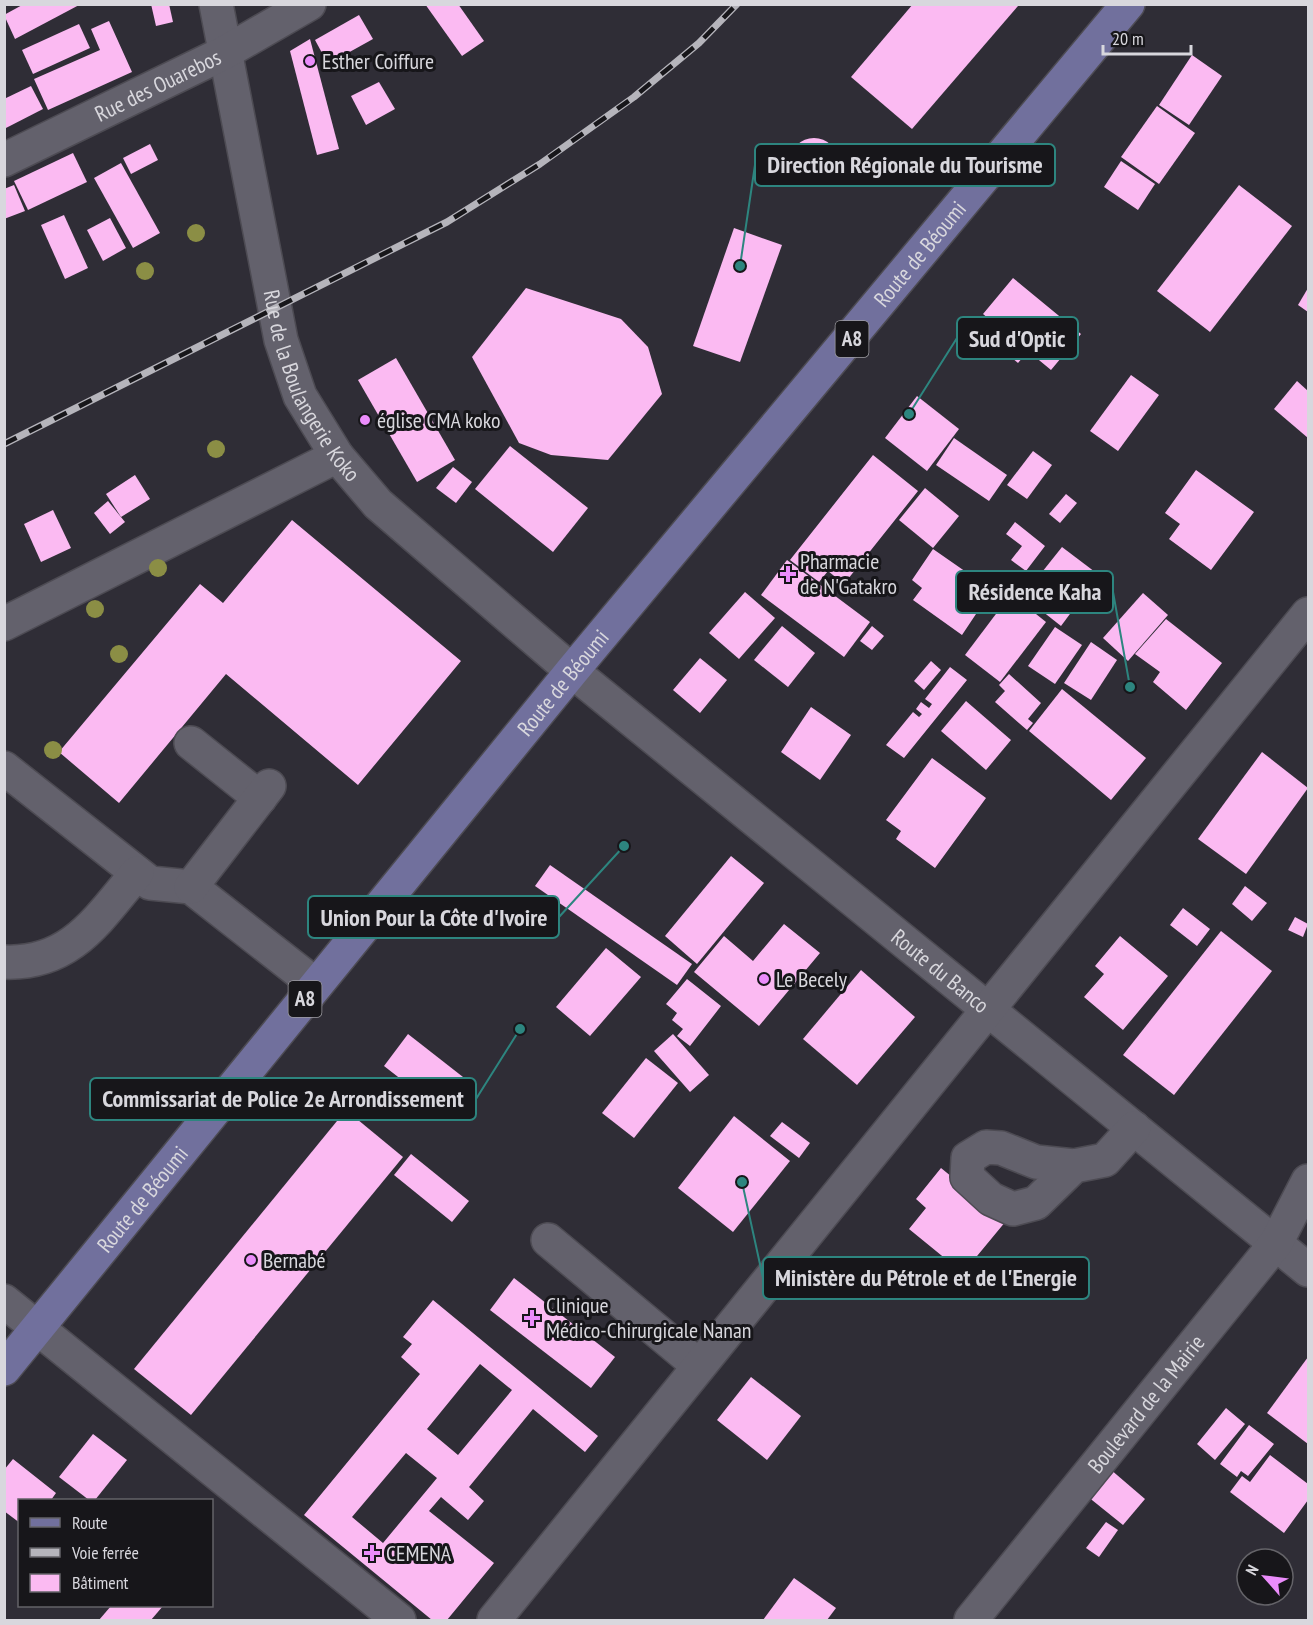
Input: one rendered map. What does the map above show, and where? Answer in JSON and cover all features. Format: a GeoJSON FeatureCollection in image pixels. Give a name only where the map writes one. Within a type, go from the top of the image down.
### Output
{"type":"FeatureCollection","features":[{"type":"Feature","properties":{"kind":"main road","name":"Route de Béoumi"},"geometry":{"type":"LineString","coordinates":[[4,1369],[572,671],[1122,7]]}},
{"type":"Feature","properties":{"kind":"street","name":"Rue de la Boulangerie Koko"},"geometry":{"type":"LineString","coordinates":[[216,4],[281,340],[300,396],[337,456],[378,504],[572,671]]}},
{"type":"Feature","properties":{"kind":"street","name":"Rue des Ouarebos"},"geometry":{"type":"LineString","coordinates":[[4,160],[224,53],[309,4]]}},
{"type":"Feature","properties":{"kind":"street"},"geometry":{"type":"LineString","coordinates":[[4,624],[337,456]]}},
{"type":"Feature","properties":{"kind":"street"},"geometry":{"type":"LineString","coordinates":[[494,1620],[1308,614]]}},
{"type":"Feature","properties":{"kind":"street","name":"Route du Banco"},"geometry":{"type":"LineString","coordinates":[[572,671],[1308,1270]]}},
{"type":"Feature","properties":{"kind":"street"},"geometry":{"type":"LineString","coordinates":[[191,743],[265,792],[191,887]]}},
{"type":"Feature","properties":{"kind":"street"},"geometry":{"type":"LineString","coordinates":[[4,768],[150,883],[191,887],[316,985]]}},
{"type":"Feature","properties":{"kind":"street"},"geometry":{"type":"LineString","coordinates":[[4,962],[23,963],[52,957],[88,931],[137,873]]}},
{"type":"Feature","properties":{"kind":"street"},"geometry":{"type":"LineString","coordinates":[[1074,1166],[1106,1160],[1134,1128]]}},
{"type":"Feature","properties":{"kind":"street","name":"Boulevard de la Mairie"},"geometry":{"type":"LineString","coordinates":[[971,1620],[1276,1243],[1308,1181]]}},
{"type":"Feature","properties":{"kind":"street"},"geometry":{"type":"LineString","coordinates":[[548,1240],[699,1366]]}},
{"type":"Feature","properties":{"kind":"street"},"geometry":{"type":"LineString","coordinates":[[4,1301],[399,1620]]}},
{"type":"Feature","properties":{"kind":"building"},"geometry":{"type":"Polygon","coordinates":[[[24,4],[81,4],[15,39],[4,15],[24,4]]]}},
{"type":"Feature","properties":{"kind":"building"},"geometry":{"type":"Polygon","coordinates":[[[151,4],[169,4],[173,22],[156,26],[151,4]]]}},
{"type":"Feature","properties":{"kind":"building"},"geometry":{"type":"Polygon","coordinates":[[[425,4],[458,4],[484,41],[462,56],[425,4]]]}},
{"type":"Feature","properties":{"kind":"building"},"geometry":{"type":"Polygon","coordinates":[[[913,4],[1018,6],[912,129],[851,77],[913,4]]]}},
{"type":"Feature","properties":{"kind":"building"},"geometry":{"type":"Polygon","coordinates":[[[359,15],[373,39],[328,64],[315,40],[359,15]]]}},
{"type":"Feature","properties":{"kind":"building"},"geometry":{"type":"Polygon","coordinates":[[[109,21],[132,72],[48,110],[34,79],[100,50],[91,29],[109,21]]]}},
{"type":"Feature","properties":{"kind":"building"},"geometry":{"type":"Polygon","coordinates":[[[79,24],[90,48],[33,74],[22,50],[79,24]]]}},
{"type":"Feature","properties":{"kind":"building"},"geometry":{"type":"Polygon","coordinates":[[[310,39],[339,149],[317,155],[290,51],[310,39]]]}},
{"type":"Feature","properties":{"kind":"building"},"geometry":{"type":"Polygon","coordinates":[[[1192,55],[1222,76],[1189,125],[1159,105],[1192,55]]]}},
{"type":"Feature","properties":{"kind":"building"},"geometry":{"type":"Polygon","coordinates":[[[379,82],[395,109],[366,125],[351,96],[379,82]]]}},
{"type":"Feature","properties":{"kind":"building"},"geometry":{"type":"Polygon","coordinates":[[[31,86],[43,109],[4,129],[4,99],[31,86]]]}},
{"type":"Feature","properties":{"kind":"building"},"geometry":{"type":"Polygon","coordinates":[[[1157,106],[1195,133],[1159,184],[1121,157],[1157,106]]]}},
{"type":"Feature","properties":{"kind":"building"},"geometry":{"type":"Polygon","coordinates":[[[814,138],[831,145],[838,162],[831,179],[814,186],[797,179],[790,162],[797,145],[814,138]]]}},
{"type":"Feature","properties":{"kind":"building"},"geometry":{"type":"Polygon","coordinates":[[[150,144],[158,160],[131,174],[123,158],[150,144]]]}},
{"type":"Feature","properties":{"kind":"building"},"geometry":{"type":"Polygon","coordinates":[[[73,153],[87,182],[28,210],[14,181],[73,153]]]}},
{"type":"Feature","properties":{"kind":"building"},"geometry":{"type":"Polygon","coordinates":[[[1121,161],[1155,184],[1138,210],[1104,187],[1121,161]]]}},
{"type":"Feature","properties":{"kind":"building"},"geometry":{"type":"Polygon","coordinates":[[[121,163],[160,233],[133,248],[94,178],[121,163]]]}},
{"type":"Feature","properties":{"kind":"building"},"geometry":{"type":"Polygon","coordinates":[[[14,185],[25,211],[4,219],[4,189],[14,185]]]}},
{"type":"Feature","properties":{"kind":"building"},"geometry":{"type":"Polygon","coordinates":[[[1239,185],[1292,226],[1210,332],[1157,291],[1239,185]]]}},
{"type":"Feature","properties":{"kind":"building"},"geometry":{"type":"Polygon","coordinates":[[[64,215],[88,268],[65,279],[41,225],[64,215]]]}},
{"type":"Feature","properties":{"kind":"building"},"geometry":{"type":"Polygon","coordinates":[[[110,218],[126,248],[103,261],[87,230],[110,218]]]}},
{"type":"Feature","properties":{"kind":"building"},"geometry":{"type":"Polygon","coordinates":[[[734,228],[782,245],[740,362],[693,346],[734,228]]]}},
{"type":"Feature","properties":{"kind":"building"},"geometry":{"type":"Polygon","coordinates":[[[1013,278],[1081,334],[1051,370],[1028,351],[1018,363],[999,347],[1008,335],[983,314],[1013,278]]]}},
{"type":"Feature","properties":{"kind":"building"},"geometry":{"type":"Polygon","coordinates":[[[526,288],[621,319],[648,347],[662,394],[608,460],[551,455],[519,443],[472,357],[526,288]]]}},
{"type":"Feature","properties":{"kind":"building"},"geometry":{"type":"Polygon","coordinates":[[[1308,288],[1308,312],[1298,305],[1308,288]]]}},
{"type":"Feature","properties":{"kind":"building"},"geometry":{"type":"Polygon","coordinates":[[[396,358],[455,460],[417,482],[358,380],[396,358]]]}},
{"type":"Feature","properties":{"kind":"building"},"geometry":{"type":"Polygon","coordinates":[[[1131,375],[1159,395],[1118,451],[1090,431],[1131,375]]]}},
{"type":"Feature","properties":{"kind":"building"},"geometry":{"type":"Polygon","coordinates":[[[1297,381],[1308,391],[1308,438],[1274,409],[1297,381]]]}},
{"type":"Feature","properties":{"kind":"building"},"geometry":{"type":"Polygon","coordinates":[[[917,396],[959,429],[927,471],[885,438],[917,396]]]}},
{"type":"Feature","properties":{"kind":"building"},"geometry":{"type":"Polygon","coordinates":[[[954,438],[1007,475],[989,501],[936,465],[954,438]]]}},
{"type":"Feature","properties":{"kind":"building"},"geometry":{"type":"Polygon","coordinates":[[[510,446],[588,508],[553,552],[475,489],[510,446]]]}},
{"type":"Feature","properties":{"kind":"building"},"geometry":{"type":"Polygon","coordinates":[[[1033,451],[1052,465],[1027,499],[1007,485],[1033,451]]]}},
{"type":"Feature","properties":{"kind":"building"},"geometry":{"type":"Polygon","coordinates":[[[873,455],[918,491],[844,584],[828,571],[819,582],[790,560],[873,455]]]}},
{"type":"Feature","properties":{"kind":"building"},"geometry":{"type":"Polygon","coordinates":[[[453,467],[472,482],[456,503],[436,488],[453,467]]]}},
{"type":"Feature","properties":{"kind":"building"},"geometry":{"type":"Polygon","coordinates":[[[1196,470],[1254,512],[1211,570],[1169,539],[1180,524],[1165,513],[1196,470]]]}},
{"type":"Feature","properties":{"kind":"building"},"geometry":{"type":"Polygon","coordinates":[[[135,475],[150,499],[121,517],[106,494],[135,475]]]}},
{"type":"Feature","properties":{"kind":"building"},"geometry":{"type":"Polygon","coordinates":[[[925,488],[959,516],[933,548],[899,520],[925,488]]]}},
{"type":"Feature","properties":{"kind":"building"},"geometry":{"type":"Polygon","coordinates":[[[1066,494],[1077,503],[1060,523],[1049,514],[1066,494]]]}},
{"type":"Feature","properties":{"kind":"building"},"geometry":{"type":"Polygon","coordinates":[[[108,501],[125,522],[110,534],[94,513],[108,501]]]}},
{"type":"Feature","properties":{"kind":"building"},"geometry":{"type":"Polygon","coordinates":[[[53,510],[71,548],[41,562],[24,524],[53,510]]]}},
{"type":"Feature","properties":{"kind":"building"},"geometry":{"type":"Polygon","coordinates":[[[292,520],[461,661],[358,785],[226,674],[119,803],[59,752],[200,584],[223,603],[292,520]]]}},
{"type":"Feature","properties":{"kind":"building"},"geometry":{"type":"Polygon","coordinates":[[[1015,522],[1045,546],[1026,571],[1011,560],[1022,546],[1006,534],[1015,522]]]}},
{"type":"Feature","properties":{"kind":"building"},"geometry":{"type":"Polygon","coordinates":[[[1062,547],[1099,575],[1061,626],[1023,596],[1062,547]]]}},
{"type":"Feature","properties":{"kind":"building"},"geometry":{"type":"Polygon","coordinates":[[[933,549],[992,590],[962,635],[913,600],[922,588],[912,580],[933,549]]]}},
{"type":"Feature","properties":{"kind":"building"},"geometry":{"type":"Polygon","coordinates":[[[787,560],[870,622],[844,657],[761,595],[787,560]]]}},
{"type":"Feature","properties":{"kind":"building"},"geometry":{"type":"Polygon","coordinates":[[[745,592],[775,618],[739,659],[709,633],[745,592]]]}},
{"type":"Feature","properties":{"kind":"building"},"geometry":{"type":"Polygon","coordinates":[[[1143,593],[1168,615],[1128,661],[1103,638],[1143,593]]]}},
{"type":"Feature","properties":{"kind":"building"},"geometry":{"type":"Polygon","coordinates":[[[1011,594],[1046,622],[1000,682],[965,655],[1011,594]]]}},
{"type":"Feature","properties":{"kind":"building"},"geometry":{"type":"Polygon","coordinates":[[[1166,619],[1222,663],[1186,710],[1153,682],[1160,672],[1135,654],[1166,619]]]}},
{"type":"Feature","properties":{"kind":"building"},"geometry":{"type":"Polygon","coordinates":[[[782,626],[815,653],[788,687],[754,660],[782,626]]]}},
{"type":"Feature","properties":{"kind":"building"},"geometry":{"type":"Polygon","coordinates":[[[872,626],[884,636],[872,650],[860,641],[872,626]]]}},
{"type":"Feature","properties":{"kind":"building"},"geometry":{"type":"Polygon","coordinates":[[[1055,627],[1082,645],[1055,684],[1028,666],[1055,627]]]}},
{"type":"Feature","properties":{"kind":"building"},"geometry":{"type":"Polygon","coordinates":[[[1091,642],[1117,660],[1091,700],[1064,683],[1091,642]]]}},
{"type":"Feature","properties":{"kind":"building"},"geometry":{"type":"Polygon","coordinates":[[[700,658],[727,680],[700,713],[673,690],[700,658]]]}},
{"type":"Feature","properties":{"kind":"building"},"geometry":{"type":"Polygon","coordinates":[[[931,661],[941,670],[924,690],[914,681],[931,661]]]}},
{"type":"Feature","properties":{"kind":"building"},"geometry":{"type":"Polygon","coordinates":[[[950,667],[967,680],[904,758],[886,745],[913,712],[919,717],[922,714],[916,709],[921,702],[929,708],[932,704],[925,699],[950,667]]]}},
{"type":"Feature","properties":{"kind":"building"},"geometry":{"type":"Polygon","coordinates":[[[1009,674],[1041,703],[1028,719],[1033,723],[1027,730],[995,702],[1005,691],[999,685],[1009,674]]]}},
{"type":"Feature","properties":{"kind":"building"},"geometry":{"type":"Polygon","coordinates":[[[1062,689],[1146,758],[1111,800],[1029,731],[1062,689]]]}},
{"type":"Feature","properties":{"kind":"building"},"geometry":{"type":"Polygon","coordinates":[[[966,701],[1011,740],[986,770],[941,731],[966,701]]]}},
{"type":"Feature","properties":{"kind":"building"},"geometry":{"type":"Polygon","coordinates":[[[811,707],[851,735],[820,780],[781,752],[811,707]]]}},
{"type":"Feature","properties":{"kind":"building"},"geometry":{"type":"Polygon","coordinates":[[[1262,752],[1308,788],[1246,874],[1198,839],[1262,752]]]}},
{"type":"Feature","properties":{"kind":"building"},"geometry":{"type":"Polygon","coordinates":[[[932,758],[986,798],[935,868],[896,839],[901,831],[886,820],[932,758]]]}},
{"type":"Feature","properties":{"kind":"building"},"geometry":{"type":"Polygon","coordinates":[[[731,856],[764,883],[697,964],[665,936],[731,856]]]}},
{"type":"Feature","properties":{"kind":"building"},"geometry":{"type":"Polygon","coordinates":[[[550,865],[692,964],[677,985],[535,886],[550,865]]]}},
{"type":"Feature","properties":{"kind":"building"},"geometry":{"type":"Polygon","coordinates":[[[1245,886],[1267,903],[1252,921],[1232,904],[1245,886]]]}},
{"type":"Feature","properties":{"kind":"building"},"geometry":{"type":"Polygon","coordinates":[[[1183,908],[1210,929],[1197,946],[1170,925],[1183,908]]]}},
{"type":"Feature","properties":{"kind":"building"},"geometry":{"type":"Polygon","coordinates":[[[1295,917],[1308,924],[1303,937],[1288,930],[1295,917]]]}},
{"type":"Feature","properties":{"kind":"building"},"geometry":{"type":"Polygon","coordinates":[[[784,924],[820,953],[759,1026],[694,972],[724,936],[753,961],[784,924]]]}},
{"type":"Feature","properties":{"kind":"building"},"geometry":{"type":"Polygon","coordinates":[[[1221,931],[1272,971],[1174,1095],[1123,1055],[1221,931]]]}},
{"type":"Feature","properties":{"kind":"building"},"geometry":{"type":"Polygon","coordinates":[[[1120,936],[1168,976],[1123,1030],[1084,997],[1104,974],[1095,966],[1120,936]]]}},
{"type":"Feature","properties":{"kind":"building"},"geometry":{"type":"Polygon","coordinates":[[[606,948],[641,977],[590,1036],[556,1007],[606,948]]]}},
{"type":"Feature","properties":{"kind":"building"},"geometry":{"type":"Polygon","coordinates":[[[861,970],[915,1017],[857,1085],[803,1039],[861,970]]]}},
{"type":"Feature","properties":{"kind":"building"},"geometry":{"type":"Polygon","coordinates":[[[687,979],[721,1006],[690,1046],[677,1036],[683,1029],[672,1020],[677,1013],[666,1004],[687,979]]]}},
{"type":"Feature","properties":{"kind":"building"},"geometry":{"type":"Polygon","coordinates":[[[408,1034],[463,1077],[438,1108],[384,1066],[408,1034]]]}},
{"type":"Feature","properties":{"kind":"building"},"geometry":{"type":"Polygon","coordinates":[[[673,1034],[709,1075],[690,1092],[654,1051],[673,1034]]]}},
{"type":"Feature","properties":{"kind":"building"},"geometry":{"type":"Polygon","coordinates":[[[646,1058],[678,1083],[634,1138],[602,1113],[646,1058]]]}},
{"type":"Feature","properties":{"kind":"building"},"geometry":{"type":"Polygon","coordinates":[[[346,1110],[403,1157],[191,1415],[134,1369],[346,1110]]]}},
{"type":"Feature","properties":{"kind":"building"},"geometry":{"type":"Polygon","coordinates":[[[734,1116],[790,1161],[733,1232],[678,1188],[734,1116]]]}},
{"type":"Feature","properties":{"kind":"building"},"geometry":{"type":"Polygon","coordinates":[[[782,1122],[810,1143],[799,1158],[770,1136],[782,1122]]]}},
{"type":"Feature","properties":{"kind":"building"},"geometry":{"type":"Polygon","coordinates":[[[411,1154],[469,1201],[452,1222],[394,1175],[411,1154]]]}},
{"type":"Feature","properties":{"kind":"building"},"geometry":{"type":"Polygon","coordinates":[[[941,1168],[1006,1221],[963,1273],[909,1229],[926,1208],[916,1199],[941,1168]]]}},
{"type":"Feature","properties":{"kind":"building"},"geometry":{"type":"Polygon","coordinates":[[[514,1278],[615,1357],[591,1388],[490,1310],[514,1278]]]}},
{"type":"Feature","properties":{"kind":"building"},"geometry":{"type":"Polygon","coordinates":[[[433,1300],[598,1436],[585,1452],[533,1409],[469,1487],[484,1501],[468,1520],[441,1497],[429,1511],[494,1563],[447,1620],[432,1620],[304,1515],[420,1374],[401,1357],[412,1344],[403,1337],[433,1300]],[[480,1364],[427,1429],[458,1455],[512,1390],[480,1364]],[[406,1453],[352,1517],[383,1543],[437,1478],[406,1453]]]}},
{"type":"Feature","properties":{"kind":"building"},"geometry":{"type":"Polygon","coordinates":[[[1308,1357],[1308,1444],[1267,1413],[1308,1357]]]}},
{"type":"Feature","properties":{"kind":"building"},"geometry":{"type":"Polygon","coordinates":[[[751,1377],[801,1416],[767,1460],[717,1420],[751,1377]]]}},
{"type":"Feature","properties":{"kind":"building"},"geometry":{"type":"Polygon","coordinates":[[[1226,1408],[1245,1424],[1215,1460],[1197,1444],[1226,1408]]]}},
{"type":"Feature","properties":{"kind":"building"},"geometry":{"type":"Polygon","coordinates":[[[1249,1425],[1274,1444],[1248,1476],[1241,1471],[1237,1477],[1220,1464],[1249,1425]]]}},
{"type":"Feature","properties":{"kind":"building"},"geometry":{"type":"Polygon","coordinates":[[[93,1434],[127,1460],[96,1499],[88,1499],[59,1477],[93,1434]]]}},
{"type":"Feature","properties":{"kind":"building"},"geometry":{"type":"Polygon","coordinates":[[[1270,1455],[1308,1484],[1308,1500],[1284,1533],[1230,1492],[1242,1476],[1250,1482],[1270,1455]]]}},
{"type":"Feature","properties":{"kind":"building"},"geometry":{"type":"Polygon","coordinates":[[[13,1459],[56,1493],[52,1499],[18,1499],[18,1522],[4,1511],[4,1470],[13,1459]]]}},
{"type":"Feature","properties":{"kind":"building"},"geometry":{"type":"Polygon","coordinates":[[[1110,1469],[1145,1499],[1123,1525],[1087,1496],[1110,1469]]]}},
{"type":"Feature","properties":{"kind":"building"},"geometry":{"type":"Polygon","coordinates":[[[1106,1522],[1118,1530],[1099,1557],[1086,1548],[1106,1522]]]}},
{"type":"Feature","properties":{"kind":"building"},"geometry":{"type":"Polygon","coordinates":[[[794,1578],[836,1608],[827,1620],[763,1620],[794,1578]]]}},
{"type":"Feature","properties":{"kind":"building"},"geometry":{"type":"Polygon","coordinates":[[[110,1607],[162,1607],[151,1620],[99,1620],[110,1607]]]}},
{"type":"Feature","properties":{"kind":"railway"},"geometry":{"type":"LineString","coordinates":[[4,444],[447,222],[540,164],[634,97],[699,43],[737,4]]}},
{"type":"Feature","properties":{"kind":"place","name":"Esther Coiffure"},"geometry":{"type":"Point","coordinates":[310,61]}},
{"type":"Feature","properties":{"kind":"place","name":"Direction Régionale du Tourisme"},"geometry":{"type":"Point","coordinates":[740,266]}},
{"type":"Feature","properties":{"kind":"place","name":"Sud d'Optic"},"geometry":{"type":"Point","coordinates":[909,414]}},
{"type":"Feature","properties":{"kind":"place","name":"église CMA koko"},"geometry":{"type":"Point","coordinates":[365,420]}},
{"type":"Feature","properties":{"kind":"place","name":"Pharmacie de N'Gatakro"},"geometry":{"type":"Point","coordinates":[788,574]}},
{"type":"Feature","properties":{"kind":"place","name":"Résidence Kaha"},"geometry":{"type":"Point","coordinates":[1130,687]}},
{"type":"Feature","properties":{"kind":"place","name":"Union Pour la Côte d'Ivoire"},"geometry":{"type":"Point","coordinates":[624,846]}},
{"type":"Feature","properties":{"kind":"place","name":"Le Becely"},"geometry":{"type":"Point","coordinates":[764,979]}},
{"type":"Feature","properties":{"kind":"place","name":"Commissariat de Police 2e Arrondissement"},"geometry":{"type":"Point","coordinates":[520,1029]}},
{"type":"Feature","properties":{"kind":"place","name":"Ministère du Pétrole et de l'Energie"},"geometry":{"type":"Point","coordinates":[742,1182]}},
{"type":"Feature","properties":{"kind":"place","name":"Bernabé"},"geometry":{"type":"Point","coordinates":[251,1260]}},
{"type":"Feature","properties":{"kind":"place","name":"Clinique Médico-Chirurgicale Nanan"},"geometry":{"type":"Point","coordinates":[532,1318]}},
{"type":"Feature","properties":{"kind":"place","name":"CEMENA"},"geometry":{"type":"Point","coordinates":[372,1553]}}]}
